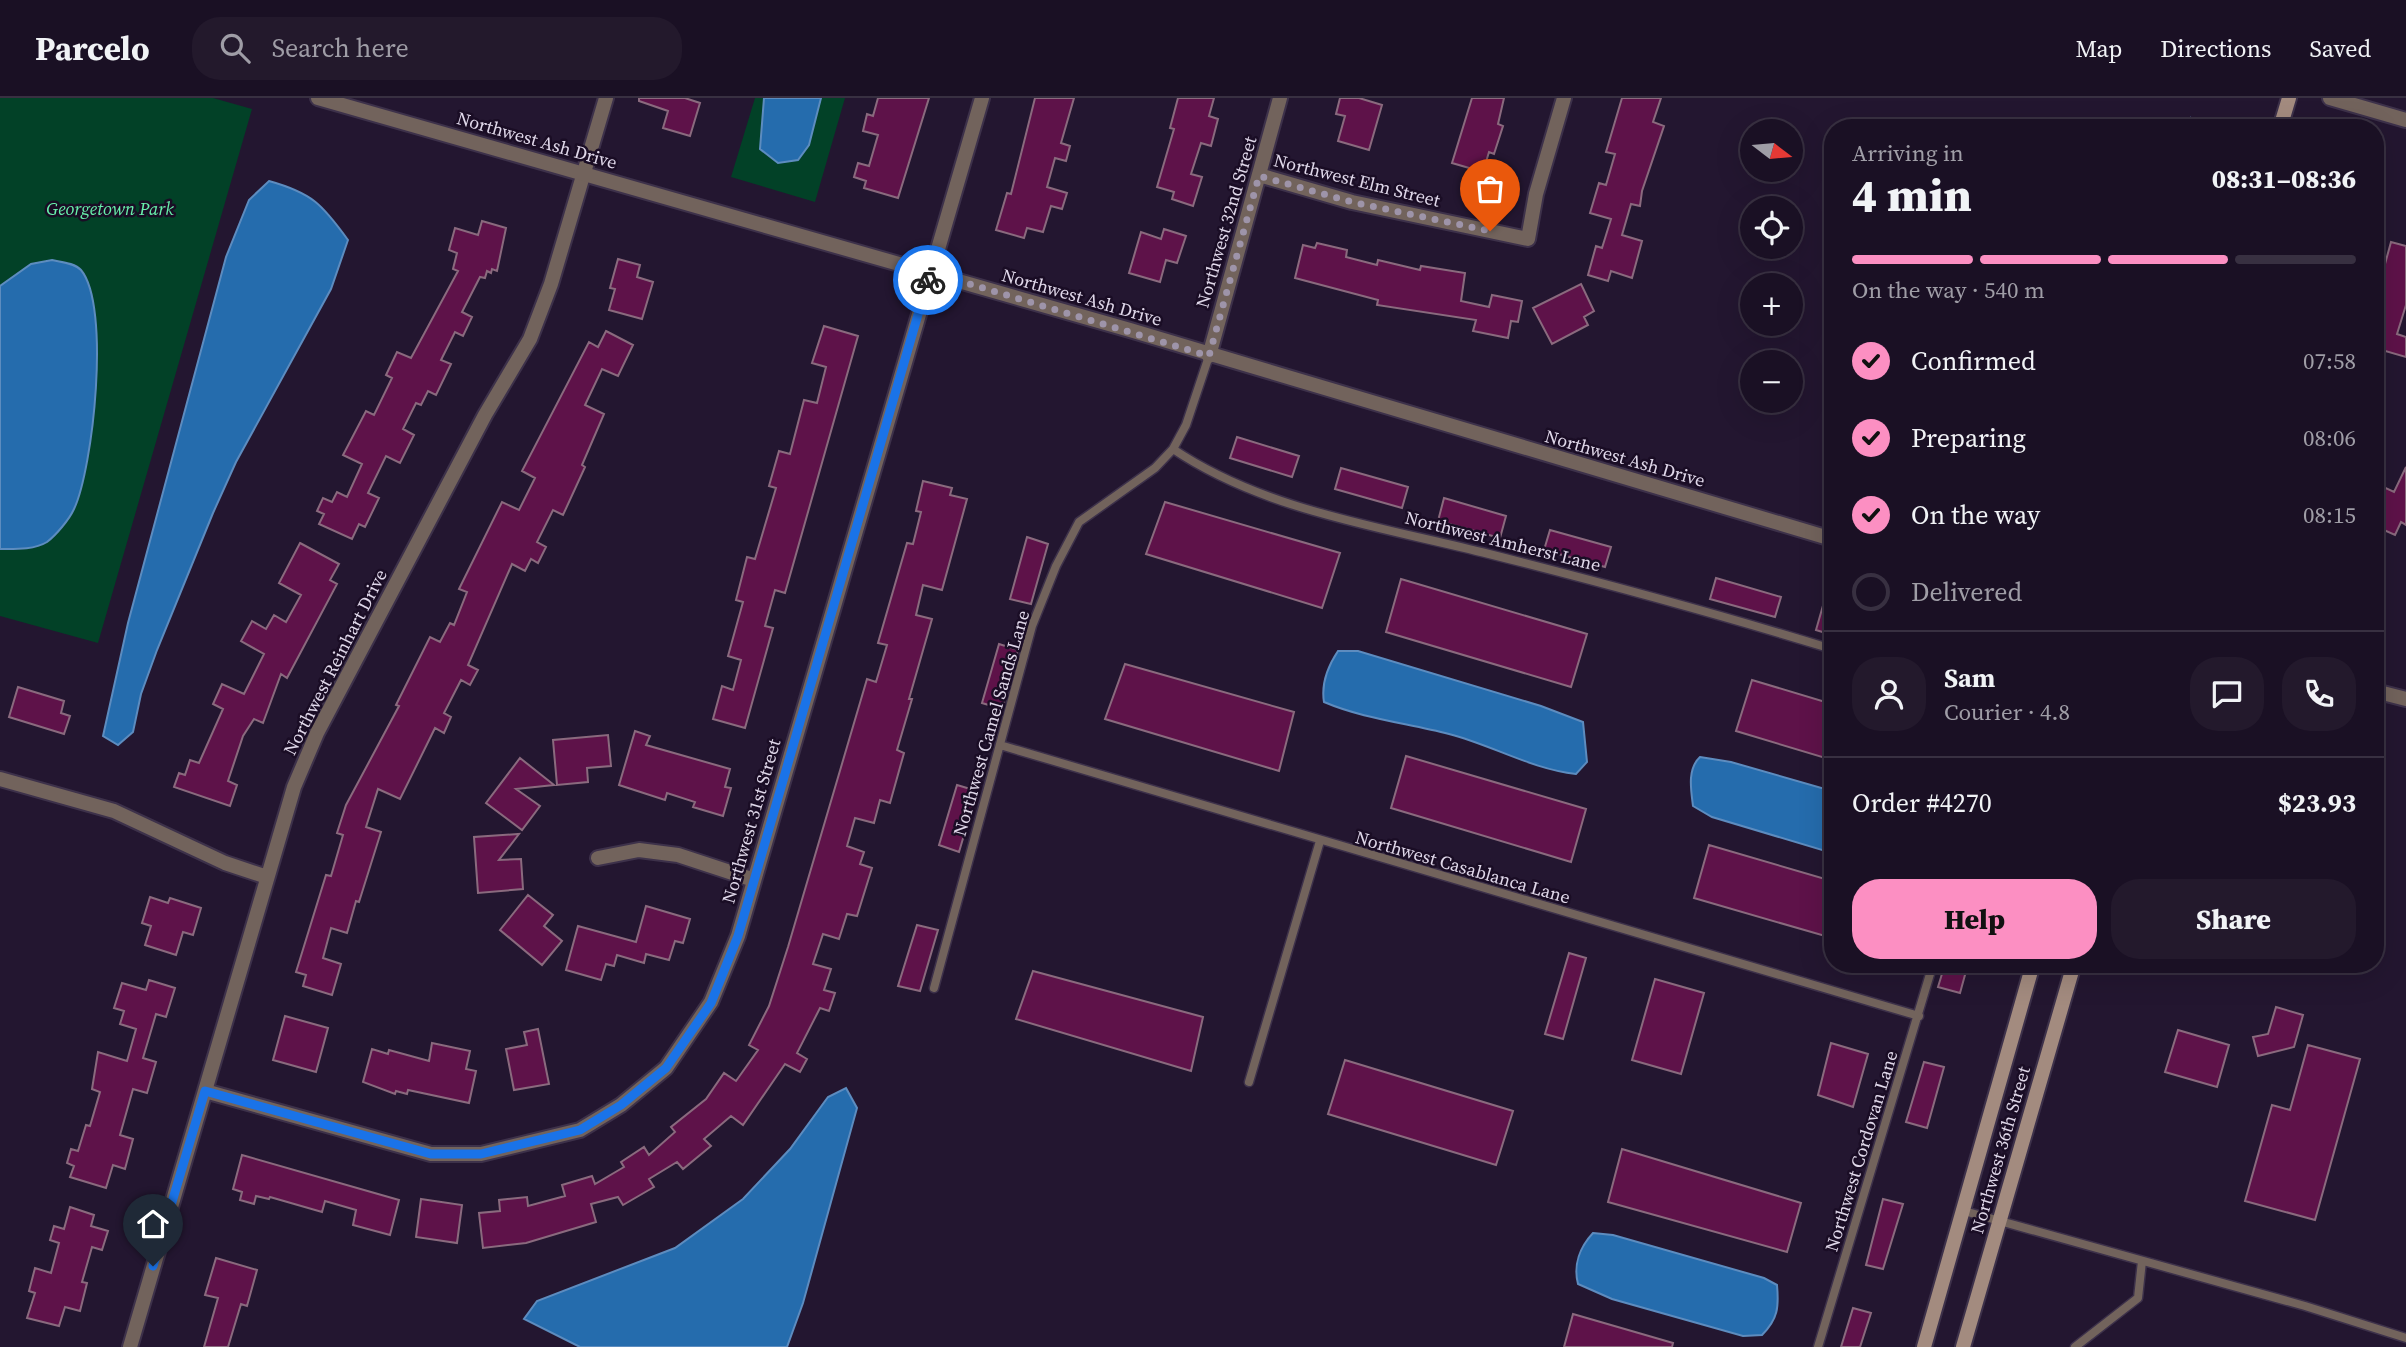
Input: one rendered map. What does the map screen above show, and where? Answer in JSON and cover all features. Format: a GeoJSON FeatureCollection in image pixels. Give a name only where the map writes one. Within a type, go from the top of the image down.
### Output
{"type":"FeatureCollection","features":[{"type":"Feature","properties":{"kind":"main road"},"geometry":{"type":"LineString","coordinates":[[2282,119],[2288,98]]}},
{"type":"Feature","properties":{"kind":"main road","name":"Northwest 36th Street"},"geometry":{"type":"LineString","coordinates":[[1924,1347],[2030,973]]}},
{"type":"Feature","properties":{"kind":"main road","name":"Northwest 36th Street"},"geometry":{"type":"LineString","coordinates":[[1963,1347],[2071,973]]}},
{"type":"Feature","properties":{"kind":"street","name":"Northwest Ash Drive"},"geometry":{"type":"LineString","coordinates":[[318,98],[930,272],[1824,537]]}},
{"type":"Feature","properties":{"kind":"street","name":"Northwest Reinhart Drive"},"geometry":{"type":"LineString","coordinates":[[130,1347],[294,787],[317,733],[485,415],[530,339],[551,284],[606,98]]}},
{"type":"Feature","properties":{"kind":"street","name":"Northwest 31st Street"},"geometry":{"type":"LineString","coordinates":[[205,1091],[431,1154],[481,1154],[580,1130],[621,1105],[666,1068],[711,1003],[738,936],[982,98]]}},
{"type":"Feature","properties":{"kind":"street","name":"Northwest 32nd Street"},"geometry":{"type":"LineString","coordinates":[[1209,356],[1280,98]]}},
{"type":"Feature","properties":{"kind":"street","name":"Northwest Elm Street"},"geometry":{"type":"LineString","coordinates":[[1259,176],[1352,202],[1528,239],[1536,194],[1564,98]]}},
{"type":"Feature","properties":{"kind":"street"},"geometry":{"type":"LineString","coordinates":[[2330,98],[2406,120]]}},
{"type":"Feature","properties":{"kind":"street"},"geometry":{"type":"LineString","coordinates":[[2384,693],[2406,699]]}},
{"type":"Feature","properties":{"kind":"street"},"geometry":{"type":"LineString","coordinates":[[0,779],[134,819],[225,863],[267,877]]}},
{"type":"Feature","properties":{"kind":"street"},"geometry":{"type":"LineString","coordinates":[[598,858],[639,850],[678,855],[754,880]]}},
{"type":"Feature","properties":{"kind":"lane","name":"Northwest Camel Sands Lane"},"geometry":{"type":"LineString","coordinates":[[934,988],[1032,626],[1079,522],[1155,468],[1173,449],[1186,425],[1209,356]]}},
{"type":"Feature","properties":{"kind":"lane","name":"Northwest Amherst Lane"},"geometry":{"type":"LineString","coordinates":[[1173,449],[1198,466],[1250,491],[1340,517],[1660,596],[1824,647]]}},
{"type":"Feature","properties":{"kind":"lane","name":"Northwest Casablanca Lane"},"geometry":{"type":"LineString","coordinates":[[1000,745],[1919,1016]]}},
{"type":"Feature","properties":{"kind":"lane"},"geometry":{"type":"LineString","coordinates":[[1249,1082],[1320,841]]}},
{"type":"Feature","properties":{"kind":"lane","name":"Northwest Cordovan Lane"},"geometry":{"type":"LineString","coordinates":[[1818,1347],[1931,973]]}},
{"type":"Feature","properties":{"kind":"lane"},"geometry":{"type":"LineString","coordinates":[[1964,1211],[2406,1338]]}},
{"type":"Feature","properties":{"kind":"lane"},"geometry":{"type":"LineString","coordinates":[[2074,1347],[2138,1298],[2142,1261]]}},
{"type":"Feature","properties":{"kind":"green space","name":"Georgetown Park"},"geometry":{"type":"Polygon","coordinates":[[[0,98],[213,98],[252,109],[98,643],[0,616],[0,98]]]}},
{"type":"Feature","properties":{"kind":"green space"},"geometry":{"type":"Polygon","coordinates":[[[755,98],[845,98],[815,202],[731,177],[755,98]]]}},
{"type":"Feature","properties":{"kind":"water"},"geometry":{"type":"Polygon","coordinates":[[[764,98],[821,98],[809,145],[798,160],[778,163],[760,149],[764,98]]]}},
{"type":"Feature","properties":{"kind":"water"},"geometry":{"type":"Polygon","coordinates":[[[269,181],[306,195],[331,217],[348,240],[331,289],[236,462],[157,650],[141,694],[133,732],[118,745],[103,736],[128,623],[226,257],[249,200],[269,181]]]}},
{"type":"Feature","properties":{"kind":"water"},"geometry":{"type":"Polygon","coordinates":[[[52,260],[72,264],[81,270],[90,289],[95,317],[96,388],[87,460],[74,509],[54,535],[47,542],[36,546],[0,549],[0,286],[31,264],[52,260]]]}},
{"type":"Feature","properties":{"kind":"water"},"geometry":{"type":"Polygon","coordinates":[[[1338,651],[1358,651],[1541,706],[1583,722],[1587,762],[1576,774],[1559,771],[1465,739],[1370,717],[1324,702],[1326,675],[1338,651]]]}},
{"type":"Feature","properties":{"kind":"water"},"geometry":{"type":"Polygon","coordinates":[[[1700,757],[1731,762],[1824,789],[1824,851],[1712,817],[1693,806],[1691,787],[1696,762],[1700,757]]]}},
{"type":"Feature","properties":{"kind":"water"},"geometry":{"type":"Polygon","coordinates":[[[846,1088],[857,1108],[803,1303],[787,1347],[580,1347],[524,1319],[537,1301],[675,1248],[743,1199],[790,1149],[828,1097],[846,1088]]]}},
{"type":"Feature","properties":{"kind":"water"},"geometry":{"type":"Polygon","coordinates":[[[1593,1233],[1613,1235],[1764,1278],[1777,1285],[1774,1318],[1762,1335],[1743,1336],[1612,1299],[1578,1284],[1576,1270],[1579,1257],[1584,1244],[1593,1233]]]}},
{"type":"Feature","properties":{"kind":"building"},"geometry":{"type":"Polygon","coordinates":[[[639,98],[685,98],[700,103],[690,136],[663,128],[668,111],[639,101],[639,98]]]}},
{"type":"Feature","properties":{"kind":"building"},"geometry":{"type":"Polygon","coordinates":[[[878,98],[929,98],[898,198],[864,188],[866,181],[854,177],[858,163],[869,166],[878,135],[863,131],[867,114],[873,116],[878,98]]]}},
{"type":"Feature","properties":{"kind":"building"},"geometry":{"type":"Polygon","coordinates":[[[1035,98],[1074,98],[1061,143],[1070,146],[1066,161],[1055,158],[1047,187],[1067,193],[1062,209],[1051,206],[1043,232],[1027,228],[1024,238],[996,230],[1007,193],[1011,194],[1035,98]]]}},
{"type":"Feature","properties":{"kind":"building"},"geometry":{"type":"Polygon","coordinates":[[[1178,98],[1214,98],[1209,116],[1218,119],[1211,146],[1201,143],[1191,174],[1202,177],[1193,206],[1172,199],[1174,192],[1157,187],[1174,129],[1170,128],[1178,98]]]}},
{"type":"Feature","properties":{"kind":"building"},"geometry":{"type":"Polygon","coordinates":[[[1340,98],[1359,98],[1382,105],[1369,150],[1338,141],[1345,116],[1336,114],[1340,98]]]}},
{"type":"Feature","properties":{"kind":"building"},"geometry":{"type":"Polygon","coordinates":[[[1472,98],[1504,98],[1498,124],[1503,126],[1494,154],[1489,152],[1483,172],[1452,163],[1472,98]]]}},
{"type":"Feature","properties":{"kind":"building"},"geometry":{"type":"Polygon","coordinates":[[[1622,98],[1661,98],[1653,122],[1664,126],[1642,191],[1640,206],[1631,204],[1622,235],[1642,241],[1632,278],[1611,271],[1608,281],[1588,275],[1596,246],[1602,248],[1611,219],[1590,213],[1599,183],[1606,185],[1615,154],[1606,152],[1622,98]]]}},
{"type":"Feature","properties":{"kind":"building"},"geometry":{"type":"Polygon","coordinates":[[[482,221],[506,228],[497,271],[492,269],[491,273],[487,271],[485,278],[480,277],[462,312],[472,317],[463,336],[455,332],[441,360],[451,364],[436,395],[428,391],[421,405],[416,403],[403,429],[414,435],[400,463],[386,456],[368,493],[379,498],[365,527],[359,524],[352,539],[319,524],[324,514],[317,511],[323,498],[332,502],[337,492],[347,497],[362,464],[343,455],[366,411],[374,415],[392,378],[386,375],[397,352],[411,358],[458,271],[453,269],[457,253],[449,250],[455,228],[478,235],[482,221]]]}},
{"type":"Feature","properties":{"kind":"building"},"geometry":{"type":"Polygon","coordinates":[[[1164,229],[1186,236],[1177,263],[1166,260],[1160,282],[1129,273],[1141,232],[1161,239],[1164,229]]]}},
{"type":"Feature","properties":{"kind":"building"},"geometry":{"type":"Polygon","coordinates":[[[2391,242],[2406,246],[2406,305],[2397,334],[2406,337],[2406,357],[2384,351],[2384,268],[2391,242]]]}},
{"type":"Feature","properties":{"kind":"building"},"geometry":{"type":"Polygon","coordinates":[[[1317,243],[1347,250],[1346,257],[1377,265],[1378,260],[1420,270],[1421,266],[1465,273],[1461,301],[1489,307],[1492,295],[1522,301],[1518,322],[1511,321],[1508,338],[1473,331],[1476,320],[1377,305],[1378,300],[1295,278],[1303,245],[1315,248],[1317,243]]]}},
{"type":"Feature","properties":{"kind":"building"},"geometry":{"type":"Polygon","coordinates":[[[618,259],[640,265],[637,277],[653,282],[642,319],[609,310],[615,289],[610,288],[618,259]]]}},
{"type":"Feature","properties":{"kind":"building"},"geometry":{"type":"Polygon","coordinates":[[[1581,284],[1594,311],[1584,317],[1588,325],[1552,344],[1533,308],[1581,284]]]}},
{"type":"Feature","properties":{"kind":"building"},"geometry":{"type":"Polygon","coordinates":[[[824,326],[858,336],[785,593],[775,590],[765,626],[773,628],[745,728],[713,719],[722,686],[733,690],[741,660],[728,656],[743,602],[736,600],[747,557],[755,559],[776,488],[769,486],[779,451],[790,454],[804,400],[817,403],[826,367],[812,363],[824,326]]]}},
{"type":"Feature","properties":{"kind":"building"},"geometry":{"type":"Polygon","coordinates":[[[606,331],[633,345],[618,376],[602,369],[585,405],[604,414],[582,465],[585,467],[563,515],[553,510],[537,542],[546,547],[538,563],[531,559],[525,571],[512,564],[468,665],[478,670],[470,685],[461,680],[444,713],[451,717],[444,733],[435,728],[400,799],[378,789],[366,827],[381,832],[359,902],[356,901],[347,933],[331,928],[323,958],[341,964],[332,995],[303,986],[306,975],[296,972],[326,875],[331,876],[343,835],[337,833],[346,805],[399,706],[396,705],[430,637],[440,642],[450,623],[454,625],[467,592],[459,589],[502,502],[519,510],[535,478],[522,471],[589,342],[598,347],[606,331]]]}},
{"type":"Feature","properties":{"kind":"building"},"geometry":{"type":"Polygon","coordinates":[[[1237,437],[1299,456],[1292,477],[1230,458],[1237,437]]]}},
{"type":"Feature","properties":{"kind":"building"},"geometry":{"type":"Polygon","coordinates":[[[2406,467],[2406,525],[2401,522],[2395,535],[2384,530],[2384,487],[2394,492],[2406,467]]]}},
{"type":"Feature","properties":{"kind":"building"},"geometry":{"type":"Polygon","coordinates":[[[1341,468],[1408,487],[1402,508],[1335,489],[1341,468]]]}},
{"type":"Feature","properties":{"kind":"building"},"geometry":{"type":"Polygon","coordinates":[[[923,481],[952,488],[950,495],[967,499],[942,590],[923,585],[916,615],[932,619],[897,750],[904,753],[890,803],[880,800],[874,823],[855,818],[847,846],[864,852],[860,864],[872,868],[857,916],[847,914],[839,939],[823,934],[813,964],[831,969],[824,990],[835,993],[829,1011],[820,1008],[797,1053],[807,1059],[800,1072],[785,1064],[743,1125],[731,1116],[704,1139],[711,1146],[683,1169],[677,1162],[649,1179],[654,1187],[623,1205],[618,1197],[591,1204],[596,1222],[526,1243],[483,1248],[479,1213],[500,1211],[499,1200],[527,1197],[528,1206],[565,1196],[562,1185],[592,1176],[595,1184],[624,1167],[621,1162],[644,1147],[649,1155],[675,1132],[671,1127],[706,1099],[724,1073],[736,1081],[758,1050],[749,1045],[769,1006],[867,679],[876,682],[887,645],[878,643],[907,543],[913,544],[921,512],[916,511],[923,481]]]}},
{"type":"Feature","properties":{"kind":"building"},"geometry":{"type":"Polygon","coordinates":[[[1444,498],[1506,516],[1500,538],[1438,521],[1444,498]]]}},
{"type":"Feature","properties":{"kind":"building"},"geometry":{"type":"Polygon","coordinates":[[[1165,502],[1340,553],[1322,608],[1146,554],[1165,502]]]}},
{"type":"Feature","properties":{"kind":"building"},"geometry":{"type":"Polygon","coordinates":[[[1550,530],[1611,547],[1605,567],[1544,550],[1550,530]]]}},
{"type":"Feature","properties":{"kind":"building"},"geometry":{"type":"Polygon","coordinates":[[[1027,537],[1048,544],[1031,604],[1010,599],[1027,537]]]}},
{"type":"Feature","properties":{"kind":"building"},"geometry":{"type":"Polygon","coordinates":[[[300,543],[339,564],[330,580],[337,584],[287,678],[281,674],[263,723],[254,719],[243,736],[228,781],[237,785],[230,806],[174,787],[179,773],[185,775],[190,760],[199,763],[223,709],[213,704],[222,684],[244,694],[264,654],[241,641],[252,621],[266,629],[274,615],[286,622],[301,595],[279,583],[300,543]]]}},
{"type":"Feature","properties":{"kind":"building"},"geometry":{"type":"Polygon","coordinates":[[[1716,578],[1781,597],[1775,617],[1710,599],[1716,578]]]}},
{"type":"Feature","properties":{"kind":"building"},"geometry":{"type":"Polygon","coordinates":[[[1401,579],[1587,634],[1571,687],[1386,632],[1401,579]]]}},
{"type":"Feature","properties":{"kind":"building"},"geometry":{"type":"Polygon","coordinates":[[[1824,602],[1824,632],[1816,630],[1824,602]]]}},
{"type":"Feature","properties":{"kind":"building"},"geometry":{"type":"Polygon","coordinates":[[[999,644],[1018,650],[1002,709],[982,703],[999,644]]]}},
{"type":"Feature","properties":{"kind":"building"},"geometry":{"type":"Polygon","coordinates":[[[1125,664],[1294,712],[1279,771],[1105,719],[1125,664]]]}},
{"type":"Feature","properties":{"kind":"building"},"geometry":{"type":"Polygon","coordinates":[[[1752,680],[1824,702],[1824,758],[1736,731],[1752,680]]]}},
{"type":"Feature","properties":{"kind":"building"},"geometry":{"type":"Polygon","coordinates":[[[18,687],[64,701],[61,713],[70,716],[64,734],[9,717],[18,687]]]}},
{"type":"Feature","properties":{"kind":"building"},"geometry":{"type":"Polygon","coordinates":[[[635,731],[650,736],[646,745],[730,769],[725,787],[731,788],[723,816],[693,807],[695,802],[667,793],[665,800],[619,785],[635,731]]]}},
{"type":"Feature","properties":{"kind":"building"},"geometry":{"type":"Polygon","coordinates":[[[608,735],[611,766],[587,768],[588,782],[557,785],[553,740],[608,735]]]}},
{"type":"Feature","properties":{"kind":"building"},"geometry":{"type":"Polygon","coordinates":[[[1406,756],[1586,809],[1571,862],[1391,808],[1406,756]]]}},
{"type":"Feature","properties":{"kind":"building"},"geometry":{"type":"Polygon","coordinates":[[[520,758],[554,785],[516,789],[540,806],[522,830],[486,803],[520,758]]]}},
{"type":"Feature","properties":{"kind":"building"},"geometry":{"type":"Polygon","coordinates":[[[957,785],[977,791],[959,852],[939,845],[957,785]]]}},
{"type":"Feature","properties":{"kind":"building"},"geometry":{"type":"Polygon","coordinates":[[[519,834],[499,860],[521,859],[523,889],[478,893],[474,837],[519,834]]]}},
{"type":"Feature","properties":{"kind":"building"},"geometry":{"type":"Polygon","coordinates":[[[1709,845],[1824,879],[1824,936],[1694,898],[1709,845]]]}},
{"type":"Feature","properties":{"kind":"building"},"geometry":{"type":"Polygon","coordinates":[[[528,895],[553,915],[544,926],[562,941],[542,965],[500,930],[528,895]]]}},
{"type":"Feature","properties":{"kind":"building"},"geometry":{"type":"Polygon","coordinates":[[[150,897],[168,903],[170,898],[201,908],[193,935],[183,932],[176,955],[145,945],[151,926],[142,923],[150,897]]]}},
{"type":"Feature","properties":{"kind":"building"},"geometry":{"type":"Polygon","coordinates":[[[646,906],[690,919],[683,943],[675,941],[669,960],[646,954],[644,963],[617,955],[614,966],[606,964],[601,980],[566,970],[578,926],[636,942],[646,906]]]}},
{"type":"Feature","properties":{"kind":"building"},"geometry":{"type":"Polygon","coordinates":[[[917,925],[938,930],[920,991],[898,986],[917,925]]]}},
{"type":"Feature","properties":{"kind":"building"},"geometry":{"type":"Polygon","coordinates":[[[1569,953],[1586,958],[1563,1039],[1545,1034],[1569,953]]]}},
{"type":"Feature","properties":{"kind":"building"},"geometry":{"type":"Polygon","coordinates":[[[1033,971],[1203,1017],[1191,1071],[1016,1019],[1033,971]]]}},
{"type":"Feature","properties":{"kind":"building"},"geometry":{"type":"Polygon","coordinates":[[[1942,973],[1966,973],[1960,993],[1938,987],[1942,973]]]}},
{"type":"Feature","properties":{"kind":"building"},"geometry":{"type":"Polygon","coordinates":[[[1655,979],[1704,993],[1681,1074],[1632,1060],[1655,979]]]}},
{"type":"Feature","properties":{"kind":"building"},"geometry":{"type":"Polygon","coordinates":[[[149,980],[175,988],[166,1017],[156,1014],[143,1058],[156,1062],[147,1093],[133,1089],[120,1135],[133,1139],[125,1169],[113,1165],[106,1188],[70,1177],[74,1166],[67,1163],[71,1149],[78,1151],[86,1125],[90,1126],[100,1092],[92,1089],[98,1052],[127,1061],[136,1029],[120,1024],[124,1011],[114,1008],[122,983],[146,990],[149,980]]]}},
{"type":"Feature","properties":{"kind":"building"},"geometry":{"type":"Polygon","coordinates":[[[2276,1007],[2303,1015],[2294,1047],[2258,1056],[2253,1037],[2268,1034],[2276,1007]]]}},
{"type":"Feature","properties":{"kind":"building"},"geometry":{"type":"Polygon","coordinates":[[[285,1016],[328,1028],[316,1072],[273,1060],[285,1016]]]}},
{"type":"Feature","properties":{"kind":"building"},"geometry":{"type":"Polygon","coordinates":[[[538,1029],[549,1084],[514,1090],[506,1049],[527,1045],[524,1032],[538,1029]]]}},
{"type":"Feature","properties":{"kind":"building"},"geometry":{"type":"Polygon","coordinates":[[[2178,1030],[2229,1045],[2217,1087],[2165,1072],[2178,1030]]]}},
{"type":"Feature","properties":{"kind":"building"},"geometry":{"type":"Polygon","coordinates":[[[432,1043],[470,1051],[466,1069],[476,1071],[469,1103],[408,1090],[407,1094],[396,1091],[395,1094],[363,1082],[372,1049],[388,1054],[389,1050],[429,1061],[432,1043]]]}},
{"type":"Feature","properties":{"kind":"building"},"geometry":{"type":"Polygon","coordinates":[[[1831,1043],[1868,1054],[1853,1107],[1818,1095],[1831,1043]]]}},
{"type":"Feature","properties":{"kind":"building"},"geometry":{"type":"Polygon","coordinates":[[[2308,1045],[2360,1059],[2315,1220],[2245,1201],[2272,1105],[2290,1110],[2308,1045]]]}},
{"type":"Feature","properties":{"kind":"building"},"geometry":{"type":"Polygon","coordinates":[[[1345,1060],[1513,1111],[1496,1165],[1328,1114],[1345,1060]]]}},
{"type":"Feature","properties":{"kind":"building"},"geometry":{"type":"Polygon","coordinates":[[[1924,1062],[1944,1067],[1927,1128],[1906,1122],[1924,1062]]]}},
{"type":"Feature","properties":{"kind":"building"},"geometry":{"type":"Polygon","coordinates":[[[1622,1149],[1801,1203],[1787,1252],[1608,1202],[1622,1149]]]}},
{"type":"Feature","properties":{"kind":"building"},"geometry":{"type":"Polygon","coordinates":[[[242,1155],[399,1200],[390,1235],[353,1225],[356,1210],[325,1201],[322,1212],[270,1197],[256,1196],[254,1204],[240,1200],[242,1192],[233,1189],[242,1155]]]}},
{"type":"Feature","properties":{"kind":"building"},"geometry":{"type":"Polygon","coordinates":[[[421,1199],[462,1205],[457,1243],[416,1237],[421,1199]]]}},
{"type":"Feature","properties":{"kind":"building"},"geometry":{"type":"Polygon","coordinates":[[[1883,1199],[1903,1204],[1883,1269],[1866,1265],[1883,1199]]]}},
{"type":"Feature","properties":{"kind":"building"},"geometry":{"type":"Polygon","coordinates":[[[70,1207],[94,1215],[91,1226],[108,1231],[102,1250],[92,1247],[82,1282],[87,1283],[80,1311],[65,1307],[59,1326],[27,1318],[35,1293],[29,1291],[35,1268],[51,1273],[59,1243],[50,1240],[54,1226],[64,1229],[70,1207]]]}},
{"type":"Feature","properties":{"kind":"building"},"geometry":{"type":"Polygon","coordinates":[[[216,1258],[257,1270],[247,1306],[241,1304],[228,1347],[204,1347],[218,1298],[205,1295],[216,1258]]]}},
{"type":"Feature","properties":{"kind":"building"},"geometry":{"type":"Polygon","coordinates":[[[1853,1308],[1871,1313],[1860,1347],[1841,1347],[1853,1308]]]}},
{"type":"Feature","properties":{"kind":"building"},"geometry":{"type":"Polygon","coordinates":[[[1573,1314],[1673,1343],[1672,1347],[1564,1347],[1573,1314]]]}},
{"type":"Feature","properties":{"kind":"way so far"},"geometry":{"type":"LineString","coordinates":[[928,280],[930,272],[1130,330],[1209,356],[1259,176],[1352,202],[1490,231]]}},
{"type":"Feature","properties":{"kind":"route"},"geometry":{"type":"LineString","coordinates":[[153,1266],[205,1091],[431,1154],[481,1154],[580,1130],[621,1105],[666,1068],[711,1003],[738,936],[928,280]]}}]}
